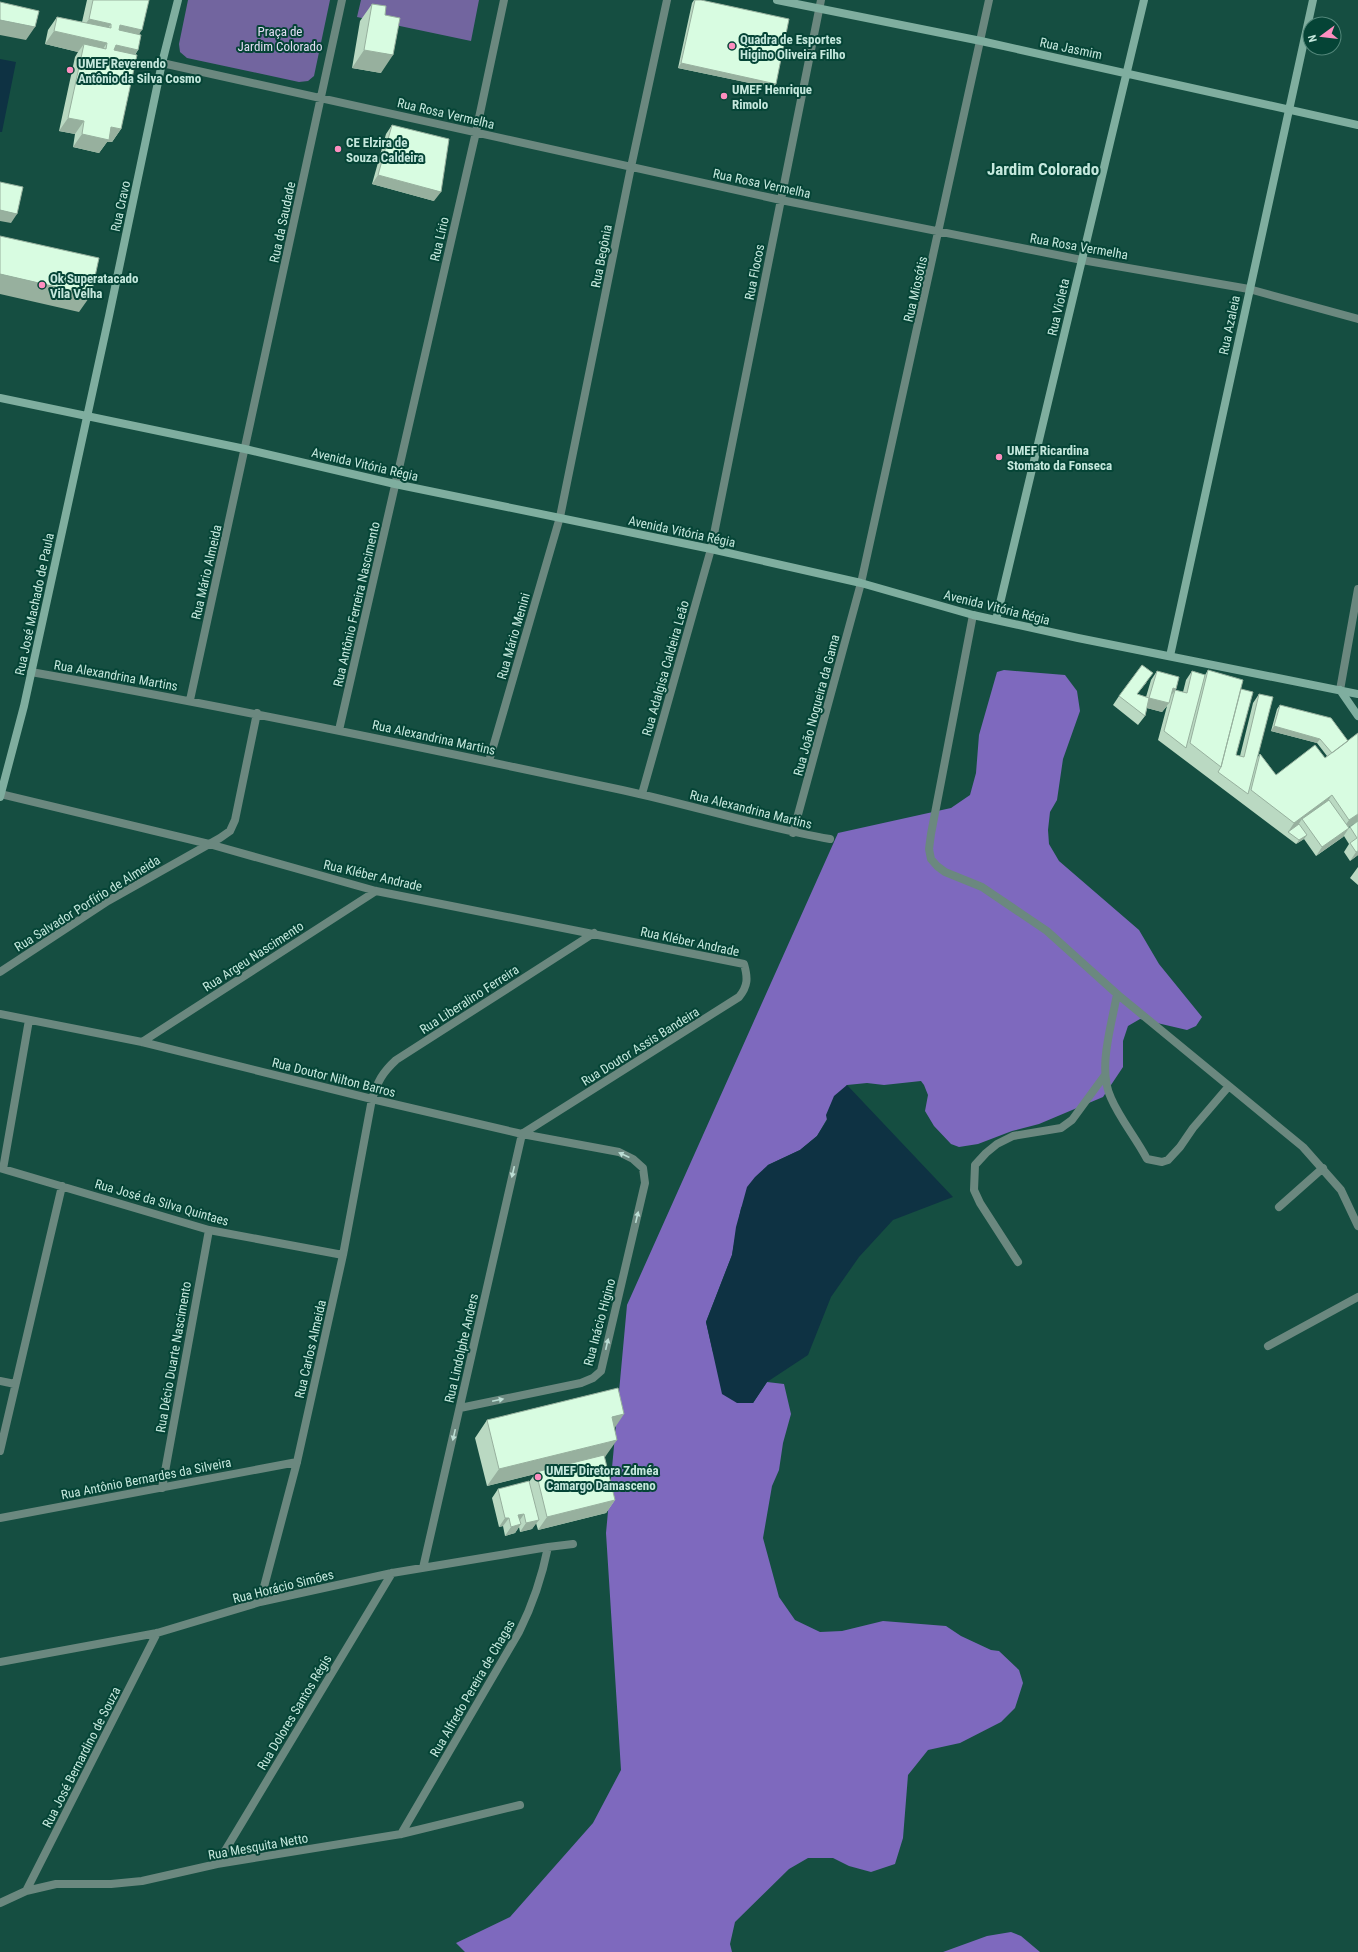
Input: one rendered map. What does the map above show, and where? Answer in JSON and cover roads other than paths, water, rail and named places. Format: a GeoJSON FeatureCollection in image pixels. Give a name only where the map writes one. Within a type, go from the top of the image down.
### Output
{"type":"FeatureCollection","features":[{"type":"Feature","properties":{"kind":"street","name":"Rua Cravo"},"geometry":{"type":"LineString","coordinates":[[88,417],[162,63],[178,0]]}},
{"type":"Feature","properties":{"kind":"street","name":"Rua da Saudade"},"geometry":{"type":"LineString","coordinates":[[245,449],[342,0]]}},
{"type":"Feature","properties":{"kind":"street","name":"Rua Lírio"},"geometry":{"type":"LineString","coordinates":[[395,484],[476,132],[504,0]]}},
{"type":"Feature","properties":{"kind":"street","name":"Rua Begônia"},"geometry":{"type":"LineString","coordinates":[[560,517],[631,168],[667,0]]}},
{"type":"Feature","properties":{"kind":"street","name":"Rua Jasmim"},"geometry":{"type":"LineString","coordinates":[[777,0],[821,4],[1358,126]]}},
{"type":"Feature","properties":{"kind":"street","name":"Rua Miosótis"},"geometry":{"type":"LineString","coordinates":[[861,583],[940,232],[989,0]]}},
{"type":"Feature","properties":{"kind":"street","name":"Rua Violeta"},"geometry":{"type":"LineString","coordinates":[[996,620],[1144,0]]}},
{"type":"Feature","properties":{"kind":"street","name":"Rua Azaleia"},"geometry":{"type":"LineString","coordinates":[[1170,656],[1313,0]]}},
{"type":"Feature","properties":{"kind":"street","name":"Rua Flocos"},"geometry":{"type":"LineString","coordinates":[[711,550],[821,4]]}},
{"type":"Feature","properties":{"kind":"street","name":"Rua Rosa Vermelha"},"geometry":{"type":"LineString","coordinates":[[162,63],[781,200],[1082,260],[1249,289],[1358,319]]}},
{"type":"Feature","properties":{"kind":"street","name":"Avenida Vitória Régia"},"geometry":{"type":"LineString","coordinates":[[0,398],[245,449],[395,484],[560,517],[861,583],[973,615],[1078,638],[1358,694]]}},
{"type":"Feature","properties":{"kind":"street","name":"Rua José Machado de Paula"},"geometry":{"type":"LineString","coordinates":[[1,795],[31,672],[88,417]]}},
{"type":"Feature","properties":{"kind":"street","name":"Rua Mário Almeida"},"geometry":{"type":"LineString","coordinates":[[190,700],[245,449]]}},
{"type":"Feature","properties":{"kind":"street","name":"Rua Antônio Ferreira Nascimento"},"geometry":{"type":"LineString","coordinates":[[339,730],[395,484]]}},
{"type":"Feature","properties":{"kind":"street","name":"Rua Mário Menini"},"geometry":{"type":"LineString","coordinates":[[489,761],[560,517]]}},
{"type":"Feature","properties":{"kind":"street","name":"Rua Adalgisa Caldeira Leão"},"geometry":{"type":"LineString","coordinates":[[642,794],[711,550]]}},
{"type":"Feature","properties":{"kind":"street","name":"Rua João Nogueira da Gama"},"geometry":{"type":"LineString","coordinates":[[793,833],[861,583]]}},
{"type":"Feature","properties":{"kind":"street"},"geometry":{"type":"LineString","coordinates":[[1358,589],[1340,690],[1358,716]]}},
{"type":"Feature","properties":{"kind":"street"},"geometry":{"type":"LineString","coordinates":[[973,615],[931,834],[929,849],[931,858],[945,872],[982,887],[1046,931],[1117,994],[1303,1147],[1341,1190],[1358,1226]]}},
{"type":"Feature","properties":{"kind":"street","name":"Rua Alexandrina Martins"},"geometry":{"type":"LineString","coordinates":[[31,672],[190,700],[489,761],[642,794],[793,833],[830,839]]}},
{"type":"Feature","properties":{"kind":"street","name":"Rua Salvador Porfírio de Almeida"},"geometry":{"type":"LineString","coordinates":[[0,972],[108,901],[230,831],[235,820],[257,714]]}},
{"type":"Feature","properties":{"kind":"street","name":"Rua Kléber Andrade"},"geometry":{"type":"LineString","coordinates":[[1,795],[208,844],[376,891],[594,933],[744,964]]}},
{"type":"Feature","properties":{"kind":"street","name":"Rua Argeu Nascimento"},"geometry":{"type":"LineString","coordinates":[[142,1042],[376,891]]}},
{"type":"Feature","properties":{"kind":"street","name":"Rua Liberalino Ferreira"},"geometry":{"type":"LineString","coordinates":[[372,1099],[377,1082],[384,1072],[396,1060],[594,933]]}},
{"type":"Feature","properties":{"kind":"street","name":"Rua Doutor Assis Bandeira"},"geometry":{"type":"LineString","coordinates":[[522,1134],[739,998],[746,988],[748,976],[744,964]]}},
{"type":"Feature","properties":{"kind":"street"},"geometry":{"type":"LineString","coordinates":[[1117,994],[1106,1056],[1105,1075],[1110,1097],[1147,1159],[1162,1162],[1168,1160],[1174,1155],[1193,1128],[1229,1086]]}},
{"type":"Feature","properties":{"kind":"street","name":"Rua Doutor Nilton Barros"},"geometry":{"type":"LineString","coordinates":[[0,1014],[142,1042],[372,1099],[522,1134],[619,1152],[633,1159],[643,1168],[645,1183]]}},
{"type":"Feature","properties":{"kind":"street"},"geometry":{"type":"LineString","coordinates":[[1,1168],[29,1020]]}},
{"type":"Feature","properties":{"kind":"street"},"geometry":{"type":"LineString","coordinates":[[1018,1262],[980,1204],[974,1190],[975,1165],[996,1144],[1013,1136],[1061,1128],[1072,1120],[1105,1075]]}},
{"type":"Feature","properties":{"kind":"street","name":"Rua Carlos Almeida"},"geometry":{"type":"LineString","coordinates":[[260,1602],[297,1462],[343,1255],[372,1099]]}},
{"type":"Feature","properties":{"kind":"street","name":"Rua Lindolphe Anders"},"geometry":{"type":"LineString","coordinates":[[424,1568],[522,1134]]}},
{"type":"Feature","properties":{"kind":"street","name":"Rua José da Silva Quintaes"},"geometry":{"type":"LineString","coordinates":[[1,1168],[208,1230],[343,1255]]}},
{"type":"Feature","properties":{"kind":"street"},"geometry":{"type":"LineString","coordinates":[[1279,1208],[1323,1168]]}},
{"type":"Feature","properties":{"kind":"street","name":"Rua Inácio Higino"},"geometry":{"type":"LineString","coordinates":[[460,1408],[581,1383],[593,1378],[601,1371],[645,1183]]}},
{"type":"Feature","properties":{"kind":"street"},"geometry":{"type":"LineString","coordinates":[[0,1451],[62,1186]]}},
{"type":"Feature","properties":{"kind":"street","name":"Rua Décio Duarte Nascimento"},"geometry":{"type":"LineString","coordinates":[[162,1488],[208,1230]]}},
{"type":"Feature","properties":{"kind":"street"},"geometry":{"type":"LineString","coordinates":[[1268,1346],[1358,1297]]}},
{"type":"Feature","properties":{"kind":"street"},"geometry":{"type":"LineString","coordinates":[[0,1381],[15,1384]]}},
{"type":"Feature","properties":{"kind":"street","name":"Rua Antônio Bernardes da Silveira"},"geometry":{"type":"LineString","coordinates":[[0,1518],[297,1462]]}},
{"type":"Feature","properties":{"kind":"street","name":"Rua Horácio Simões"},"geometry":{"type":"LineString","coordinates":[[0,1662],[157,1633],[260,1602],[392,1573],[573,1544]]}},
{"type":"Feature","properties":{"kind":"street","name":"Rua Alfredo Pereira de Chagas"},"geometry":{"type":"LineString","coordinates":[[401,1834],[519,1632],[532,1607],[541,1579],[548,1547]]}},
{"type":"Feature","properties":{"kind":"street","name":"Rua Dolores Santos Régis"},"geometry":{"type":"LineString","coordinates":[[217,1864],[392,1573]]}},
{"type":"Feature","properties":{"kind":"street","name":"Rua José Bernardino de Souza"},"geometry":{"type":"LineString","coordinates":[[26,1891],[157,1633]]}},
{"type":"Feature","properties":{"kind":"street","name":"Rua Mesquita Netto"},"geometry":{"type":"LineString","coordinates":[[0,1902],[26,1891],[56,1884],[111,1884],[142,1882],[217,1864],[401,1834],[520,1805]]}},
{"type":"Feature","properties":{"kind":"water"},"geometry":{"type":"Polygon","coordinates":[[[0,59],[16,62],[2,132],[0,132],[0,59]]]}},
{"type":"Feature","properties":{"kind":"water"},"geometry":{"type":"Polygon","coordinates":[[[847,1085],[953,1197],[893,1220],[859,1257],[831,1297],[808,1355],[767,1382],[753,1403],[737,1403],[722,1394],[706,1322],[732,1255],[736,1227],[747,1187],[768,1165],[800,1150],[817,1136],[827,1120],[826,1115],[834,1096],[847,1085]]]}},
{"type":"Feature","properties":{"kind":"place","name":"Quadra de Esportes Higino Oliveira Filho"},"geometry":{"type":"Point","coordinates":[732,46]}},
{"type":"Feature","properties":{"kind":"place","name":"UMEF Reverendo Antônio da Silva Cosmo"},"geometry":{"type":"Point","coordinates":[70,70]}},
{"type":"Feature","properties":{"kind":"place","name":"UMEF Henrique Rimolo"},"geometry":{"type":"Point","coordinates":[724,96]}},
{"type":"Feature","properties":{"kind":"place","name":"CE Elzira de Souza Caldeira"},"geometry":{"type":"Point","coordinates":[338,149]}},
{"type":"Feature","properties":{"kind":"place","name":"Ok Superatacado Vila Velha"},"geometry":{"type":"Point","coordinates":[42,285]}},
{"type":"Feature","properties":{"kind":"place","name":"UMEF Ricardina Stomato da Fonseca"},"geometry":{"type":"Point","coordinates":[999,457]}},
{"type":"Feature","properties":{"kind":"place","name":"UMEF Diretora Zdméa Camargo Damasceno"},"geometry":{"type":"Point","coordinates":[538,1477]}},
{"type":"Feature","properties":{"kind":"district","name":"Jardim Colorado"},"geometry":{"type":"Point","coordinates":[1043,169]}},
{"type":"Feature","properties":{"kind":"park label","name":"Praça de Jardim Colorado"},"geometry":{"type":"Point","coordinates":[280,38]}}]}
